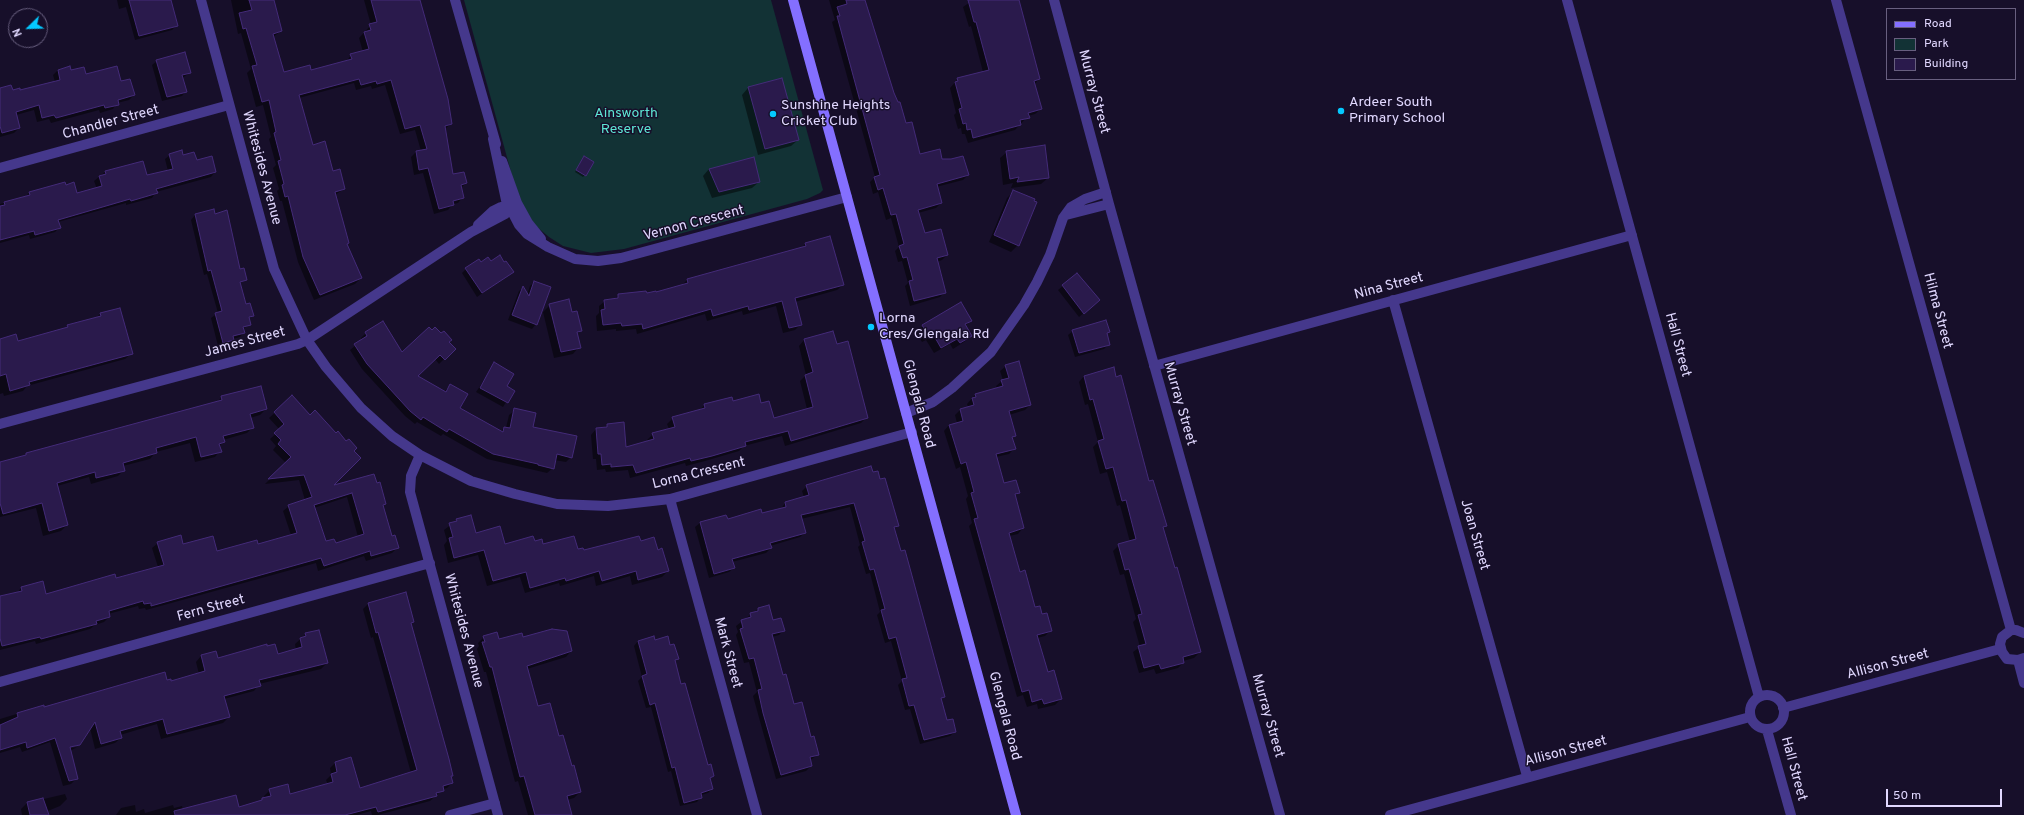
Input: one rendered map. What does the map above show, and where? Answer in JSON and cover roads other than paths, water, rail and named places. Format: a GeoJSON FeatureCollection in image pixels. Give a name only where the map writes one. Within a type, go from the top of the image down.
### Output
{"type":"FeatureCollection","features":[{"type":"Feature","properties":{"kind":"street","name":"Whitesides Avenue"},"geometry":{"type":"LineString","coordinates":[[201,0],[274,269],[307,340]]}},
{"type":"Feature","properties":{"kind":"street","name":"Vernon Crescent"},"geometry":{"type":"LineString","coordinates":[[455,0],[512,206],[548,247],[575,259],[586,261],[611,260],[847,197]]}},
{"type":"Feature","properties":{"kind":"street","name":"Glengala Road"},"geometry":{"type":"LineString","coordinates":[[793,0],[1016,815]]}},
{"type":"Feature","properties":{"kind":"street","name":"Murray Street"},"geometry":{"type":"LineString","coordinates":[[1054,0],[1109,204],[1280,815]]}},
{"type":"Feature","properties":{"kind":"street","name":"Hall Street"},"geometry":{"type":"LineString","coordinates":[[1567,0],[1759,697]]}},
{"type":"Feature","properties":{"kind":"street","name":"Hilma Street"},"geometry":{"type":"LineString","coordinates":[[1836,0],[2010,630]]}},
{"type":"Feature","properties":{"kind":"street","name":"Chandler Street"},"geometry":{"type":"LineString","coordinates":[[0,168],[229,105]]}},
{"type":"Feature","properties":{"kind":"street"},"geometry":{"type":"LineString","coordinates":[[906,413],[933,402],[952,388],[991,352],[1024,305],[1037,282],[1066,214],[1078,202],[1106,192]]}},
{"type":"Feature","properties":{"kind":"street"},"geometry":{"type":"LineString","coordinates":[[1066,214],[1109,204]]}},
{"type":"Feature","properties":{"kind":"street","name":"James Street"},"geometry":{"type":"LineString","coordinates":[[0,424],[298,344],[307,340],[471,232],[497,220],[512,206]]}},
{"type":"Feature","properties":{"kind":"street","name":"Nina Street"},"geometry":{"type":"LineString","coordinates":[[1154,366],[1632,234]]}},
{"type":"Feature","properties":{"kind":"street","name":"Joan Street"},"geometry":{"type":"LineString","coordinates":[[1393,300],[1527,776]]}},
{"type":"Feature","properties":{"kind":"street","name":"Lorna Crescent"},"geometry":{"type":"LineString","coordinates":[[307,340],[326,367],[361,408],[392,436],[420,455],[471,482],[557,504],[608,506],[670,499],[912,432]]}},
{"type":"Feature","properties":{"kind":"street","name":"Whitesides Avenue"},"geometry":{"type":"LineString","coordinates":[[420,455],[410,476],[410,492],[498,815]]}},
{"type":"Feature","properties":{"kind":"street","name":"Mark Street"},"geometry":{"type":"LineString","coordinates":[[670,499],[757,815]]}},
{"type":"Feature","properties":{"kind":"street","name":"Fern Street"},"geometry":{"type":"LineString","coordinates":[[0,682],[430,563]]}},
{"type":"Feature","properties":{"kind":"street"},"geometry":{"type":"LineString","coordinates":[[2024,633],[2016,630],[2010,630],[2002,637],[2000,649],[2007,658],[2021,659],[2024,682]]}},
{"type":"Feature","properties":{"kind":"street","name":"Allison Street"},"geometry":{"type":"LineString","coordinates":[[1784,708],[2000,649]]}},
{"type":"Feature","properties":{"kind":"street"},"geometry":{"type":"LineString","coordinates":[[1765,695],[1776,698],[1784,708],[1783,720],[1774,728],[1767,730],[1756,726],[1750,717],[1752,705],[1759,697],[1765,695]]}},
{"type":"Feature","properties":{"kind":"street","name":"Allison Street"},"geometry":{"type":"LineString","coordinates":[[1390,815],[1527,776],[1750,717]]}},
{"type":"Feature","properties":{"kind":"street","name":"Hall Street"},"geometry":{"type":"LineString","coordinates":[[1767,730],[1791,815]]}},
{"type":"Feature","properties":{"kind":"street"},"geometry":{"type":"LineString","coordinates":[[450,815],[495,803]]}},
{"type":"Feature","properties":{"kind":"place","name":"Ardeer South Primary School"},"geometry":{"type":"Point","coordinates":[1341,111]}},
{"type":"Feature","properties":{"kind":"place","name":"Sunshine Heights Cricket Club"},"geometry":{"type":"Point","coordinates":[773,114]}},
{"type":"Feature","properties":{"kind":"place","name":"Lorna Cres/Glengala Rd"},"geometry":{"type":"Point","coordinates":[871,327]}},
{"type":"Feature","properties":{"kind":"park label","name":"Ainsworth Reserve"},"geometry":{"type":"Point","coordinates":[626,122]}}]}
